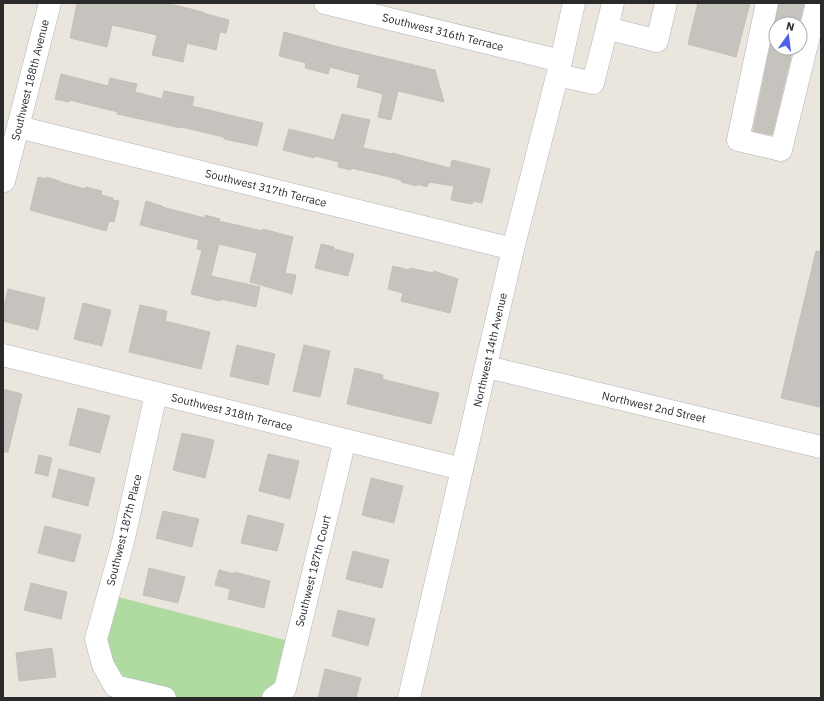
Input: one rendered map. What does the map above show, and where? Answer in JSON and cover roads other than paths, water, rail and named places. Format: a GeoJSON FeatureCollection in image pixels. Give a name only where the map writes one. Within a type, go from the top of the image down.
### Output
{"type":"FeatureCollection","features":[{"type":"Feature","properties":{"kind":"street","name":"Southwest 188th Avenue"},"geometry":{"type":"LineString","coordinates":[[4,180],[50,3]]}},
{"type":"Feature","properties":{"kind":"street","name":"Southwest 316th Terrace"},"geometry":{"type":"LineString","coordinates":[[325,3],[560,68],[594,83],[607,28]]}},
{"type":"Feature","properties":{"kind":"street","name":"Northwest 14th Avenue"},"geometry":{"type":"LineString","coordinates":[[410,698],[462,469],[487,368],[513,249],[560,68],[574,3]]}},
{"type":"Feature","properties":{"kind":"street"},"geometry":{"type":"LineString","coordinates":[[613,3],[607,28],[657,41],[666,3]]}},
{"type":"Feature","properties":{"kind":"street"},"geometry":{"type":"LineString","coordinates":[[767,3],[738,140],[781,150],[817,3]]}},
{"type":"Feature","properties":{"kind":"street","name":"Southwest 317th Terrace"},"geometry":{"type":"LineString","coordinates":[[18,127],[513,249]]}},
{"type":"Feature","properties":{"kind":"street","name":"Southwest 318th Terrace"},"geometry":{"type":"LineString","coordinates":[[3,355],[462,469]]}},
{"type":"Feature","properties":{"kind":"street","name":"Northwest 2nd Street"},"geometry":{"type":"LineString","coordinates":[[487,368],[821,447]]}},
{"type":"Feature","properties":{"kind":"street","name":"Southwest 187th Place"},"geometry":{"type":"LineString","coordinates":[[156,394],[123,542],[96,639],[103,665],[115,686],[165,698]]}},
{"type":"Feature","properties":{"kind":"street","name":"Southwest 187th Court"},"geometry":{"type":"LineString","coordinates":[[274,698],[285,689],[345,440]]}}]}
